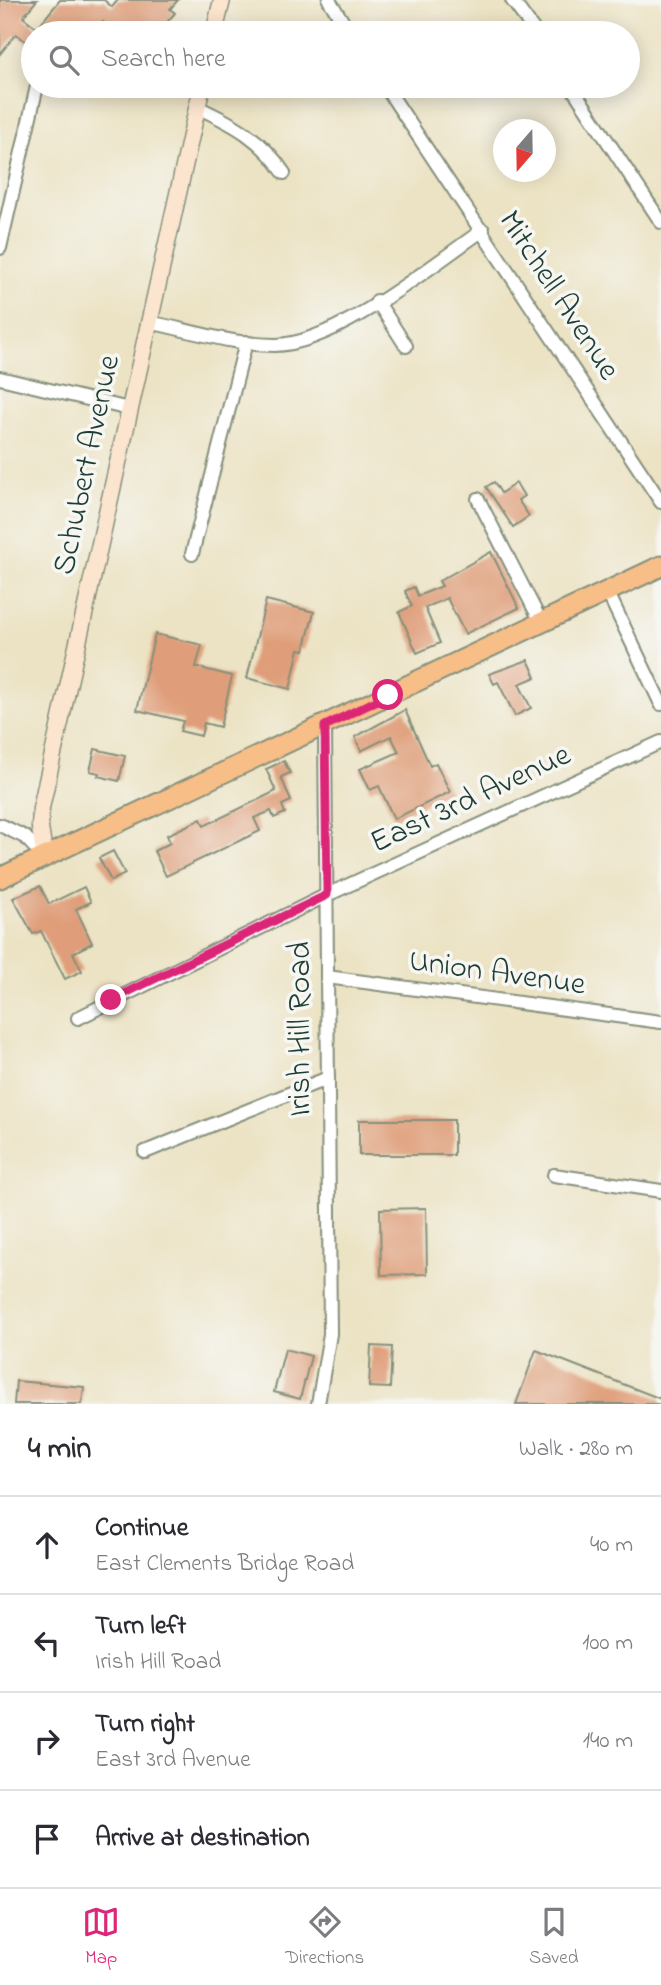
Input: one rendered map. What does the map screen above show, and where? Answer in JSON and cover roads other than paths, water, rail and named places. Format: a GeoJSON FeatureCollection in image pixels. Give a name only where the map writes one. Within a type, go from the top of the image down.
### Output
{"type":"FeatureCollection","features":[{"type":"Feature","properties":{"kind":"main road"},"geometry":{"type":"LineString","coordinates":[[0,878],[661,566]]}},
{"type":"Feature","properties":{"kind":"street"},"geometry":{"type":"LineString","coordinates":[[218,21],[222,0]]}},
{"type":"Feature","properties":{"kind":"street"},"geometry":{"type":"LineString","coordinates":[[329,0],[342,21]]}},
{"type":"Feature","properties":{"kind":"street"},"geometry":{"type":"LineString","coordinates":[[512,0],[527,21]]}},
{"type":"Feature","properties":{"kind":"street"},"geometry":{"type":"LineString","coordinates":[[0,248],[34,98]]}},
{"type":"Feature","properties":{"kind":"street","name":"Schubert Avenue"},"geometry":{"type":"LineString","coordinates":[[45,858],[40,828],[41,808],[199,98]]}},
{"type":"Feature","properties":{"kind":"street","name":"Mitchell Avenue"},"geometry":{"type":"LineString","coordinates":[[393,98],[661,502]]}},
{"type":"Feature","properties":{"kind":"street"},"geometry":{"type":"LineString","coordinates":[[579,98],[661,222]]}},
{"type":"Feature","properties":{"kind":"street"},"geometry":{"type":"LineString","coordinates":[[197,107],[253,136],[271,153],[284,173]]}},
{"type":"Feature","properties":{"kind":"street"},"geometry":{"type":"LineString","coordinates":[[148,322],[246,342],[275,345],[304,342],[334,331],[483,230]]}},
{"type":"Feature","properties":{"kind":"street"},"geometry":{"type":"LineString","coordinates":[[377,301],[406,346]]}},
{"type":"Feature","properties":{"kind":"street"},"geometry":{"type":"LineString","coordinates":[[192,554],[246,342]]}},
{"type":"Feature","properties":{"kind":"street"},"geometry":{"type":"LineString","coordinates":[[0,379],[129,409]]}},
{"type":"Feature","properties":{"kind":"street"},"geometry":{"type":"LineString","coordinates":[[478,499],[541,622]]}},
{"type":"Feature","properties":{"kind":"street"},"geometry":{"type":"LineString","coordinates":[[607,591],[661,704]]}},
{"type":"Feature","properties":{"kind":"street","name":"Irish Hill Road"},"geometry":{"type":"LineString","coordinates":[[318,1404],[330,1334],[325,726]]}},
{"type":"Feature","properties":{"kind":"street","name":"East 3rd Avenue"},"geometry":{"type":"LineString","coordinates":[[78,1018],[327,895],[661,742]]}},
{"type":"Feature","properties":{"kind":"street"},"geometry":{"type":"LineString","coordinates":[[0,825],[25,837],[45,858]]}},
{"type":"Feature","properties":{"kind":"street","name":"Union Avenue"},"geometry":{"type":"LineString","coordinates":[[327,977],[661,1022]]}},
{"type":"Feature","properties":{"kind":"street"},"geometry":{"type":"LineString","coordinates":[[145,1152],[328,1078]]}},
{"type":"Feature","properties":{"kind":"street"},"geometry":{"type":"LineString","coordinates":[[554,1175],[661,1191]]}}]}
